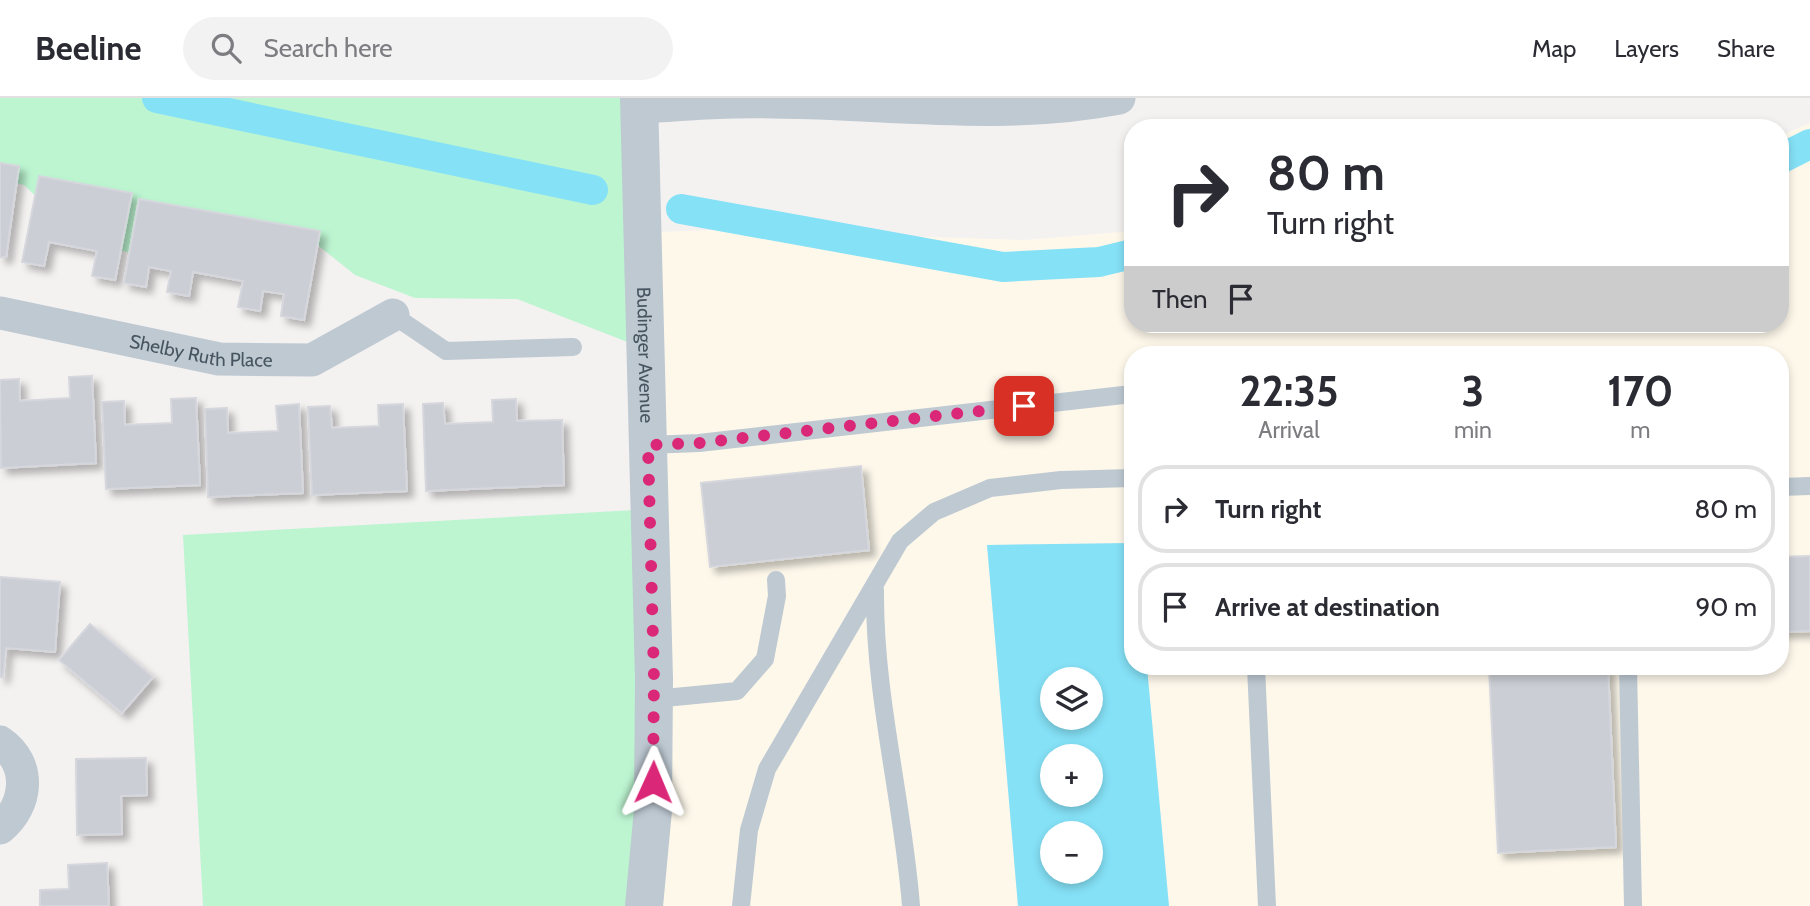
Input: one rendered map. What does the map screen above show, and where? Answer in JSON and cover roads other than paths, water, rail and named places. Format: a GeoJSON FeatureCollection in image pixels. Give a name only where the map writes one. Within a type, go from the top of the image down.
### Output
{"type":"FeatureCollection","features":[{"type":"Feature","properties":{"kind":"street"},"geometry":{"type":"LineString","coordinates":[[639,103],[1093,103],[1119,98]]}},
{"type":"Feature","properties":{"kind":"street","name":"Budinger Avenue"},"geometry":{"type":"LineString","coordinates":[[639,103],[654,699],[653,810],[644,906]]}},
{"type":"Feature","properties":{"kind":"street","name":"Shelby Ruth Place"},"geometry":{"type":"LineString","coordinates":[[0,313],[219,359],[312,360],[393,315]]}},
{"type":"Feature","properties":{"kind":"street"},"geometry":{"type":"LineString","coordinates":[[0,742],[15,756],[23,786],[13,817],[0,828]]}},
{"type":"Feature","properties":{"kind":"lane"},"geometry":{"type":"LineString","coordinates":[[393,315],[446,351],[573,347]]}},
{"type":"Feature","properties":{"kind":"lane"},"geometry":{"type":"LineString","coordinates":[[648,445],[699,443],[1124,395]]}},
{"type":"Feature","properties":{"kind":"lane"},"geometry":{"type":"LineString","coordinates":[[741,906],[750,830],[767,769],[900,541],[934,512],[990,488],[1062,480],[1124,478]]}},
{"type":"Feature","properties":{"kind":"lane"},"geometry":{"type":"LineString","coordinates":[[1789,487],[1810,486]]}},
{"type":"Feature","properties":{"kind":"lane"},"geometry":{"type":"LineString","coordinates":[[654,699],[737,691],[765,659],[777,596],[776,580]]}},
{"type":"Feature","properties":{"kind":"lane"},"geometry":{"type":"LineString","coordinates":[[875,586],[874,616],[911,906]]}},
{"type":"Feature","properties":{"kind":"lane"},"geometry":{"type":"LineString","coordinates":[[1256,675],[1267,906]]}},
{"type":"Feature","properties":{"kind":"lane"},"geometry":{"type":"LineString","coordinates":[[1628,675],[1633,906]]}},
{"type":"Feature","properties":{"kind":"water"},"geometry":{"type":"Polygon","coordinates":[[[1124,543],[1124,675],[1148,675],[1169,906],[1018,906],[987,545],[1124,543]]]}},
{"type":"Feature","properties":{"kind":"waterway"},"geometry":{"type":"LineString","coordinates":[[157,98],[593,190]]}},
{"type":"Feature","properties":{"kind":"waterway"},"geometry":{"type":"LineString","coordinates":[[1789,154],[1810,144]]}},
{"type":"Feature","properties":{"kind":"waterway"},"geometry":{"type":"LineString","coordinates":[[681,209],[1003,267],[1099,262],[1124,256]]}}]}
